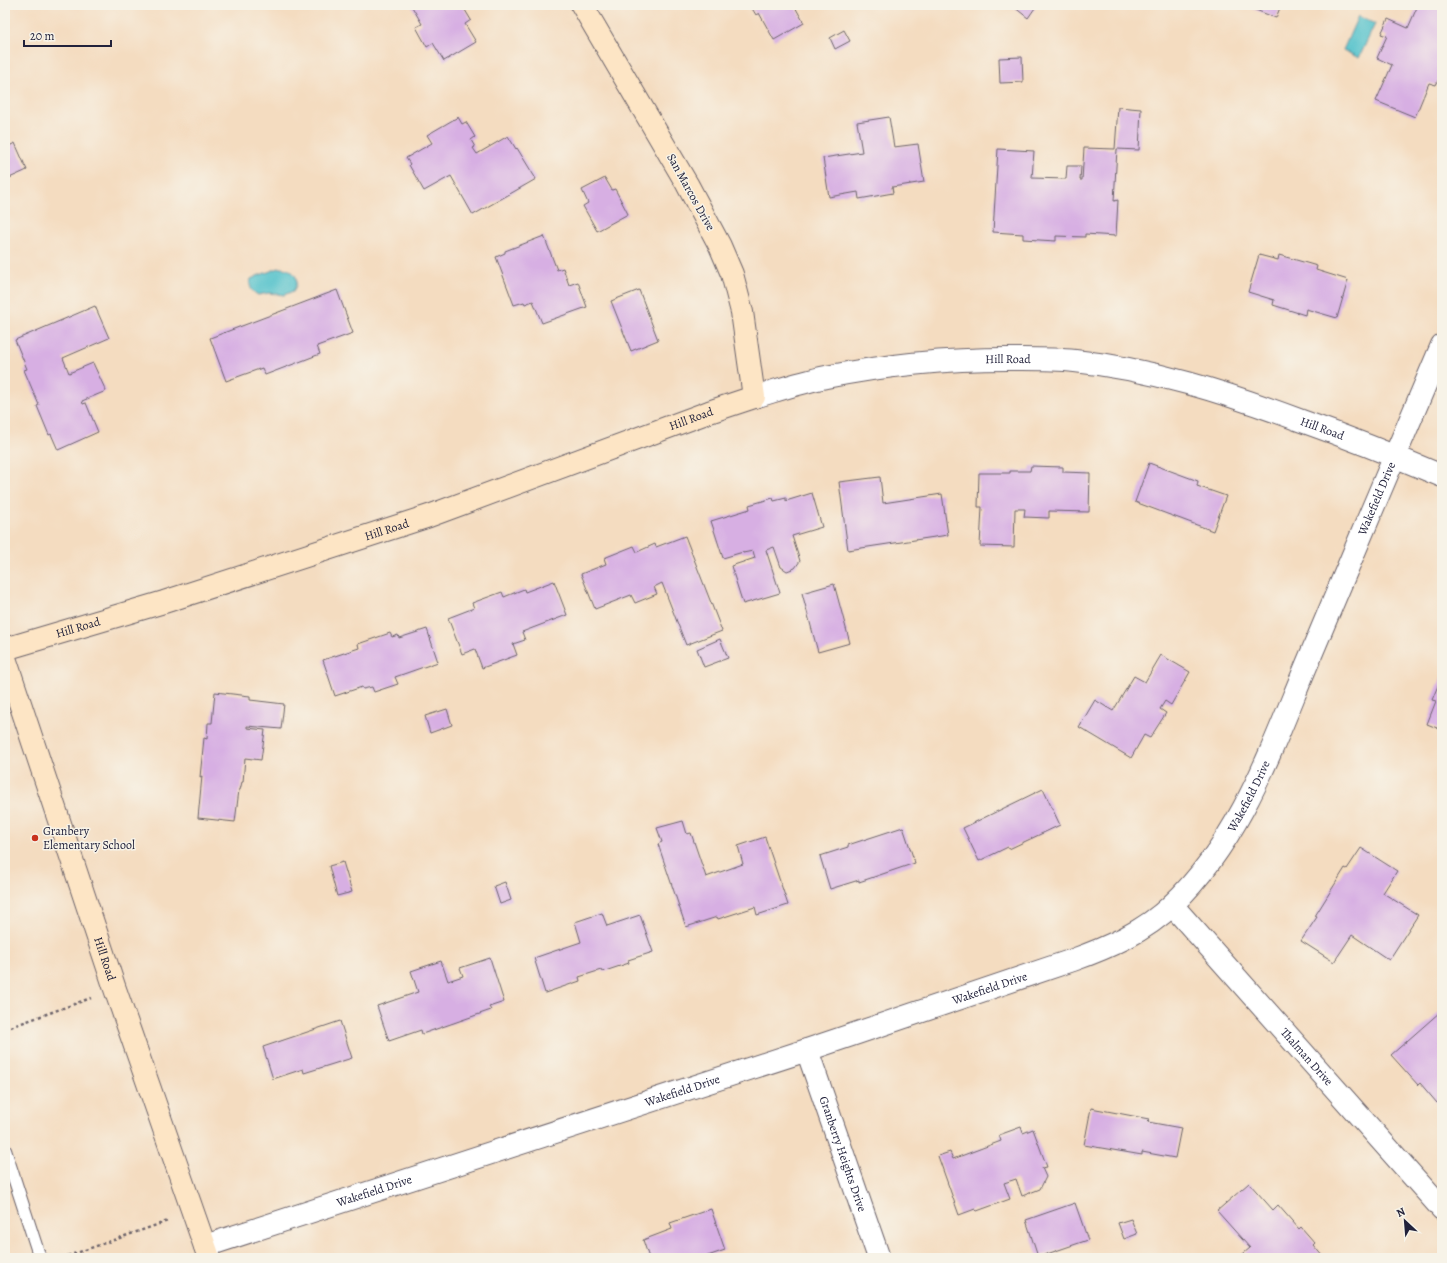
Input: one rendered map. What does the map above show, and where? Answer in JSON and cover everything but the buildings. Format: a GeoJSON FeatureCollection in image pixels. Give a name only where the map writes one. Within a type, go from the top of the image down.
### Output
{"type":"FeatureCollection","features":[{"type":"Feature","properties":{"kind":"street","name":"San Marcos Drive"},"geometry":{"type":"LineString","coordinates":[[582,5],[687,184],[720,246],[732,274],[742,312],[754,397]]}},
{"type":"Feature","properties":{"kind":"street","name":"Wakefield Drive"},"geometry":{"type":"LineString","coordinates":[[207,1252],[1095,952],[1134,933],[1153,921],[1172,905],[1205,869],[1220,849],[1244,809],[1342,582],[1394,455],[1442,346]]}},
{"type":"Feature","properties":{"kind":"street","name":"Hill Road"},"geometry":{"type":"LineString","coordinates":[[5,649],[164,602],[429,516],[709,412],[754,397],[824,377],[862,370],[992,358],[1074,361],[1145,373],[1206,388],[1263,406],[1394,455],[1442,476]]}},
{"type":"Feature","properties":{"kind":"street","name":"Hill Road"},"geometry":{"type":"LineString","coordinates":[[5,658],[115,989],[207,1252]]}},
{"type":"Feature","properties":{"kind":"street","name":"Thalman Drive"},"geometry":{"type":"LineString","coordinates":[[1172,905],[1442,1209]]}},
{"type":"Feature","properties":{"kind":"street","name":"Granberry Heights Drive"},"geometry":{"type":"LineString","coordinates":[[807,1050],[879,1258]]}},
{"type":"Feature","properties":{"kind":"lane"},"geometry":{"type":"LineString","coordinates":[[5,1150],[40,1258]]}},
{"type":"Feature","properties":{"kind":"path"},"geometry":{"type":"LineString","coordinates":[[5,1029],[115,989]]}},
{"type":"Feature","properties":{"kind":"path"},"geometry":{"type":"LineString","coordinates":[[61,1258],[193,1213]]}},
{"type":"Feature","properties":{"kind":"water"},"geometry":{"type":"Polygon","coordinates":[[[1358,16],[1375,24],[1359,58],[1343,50],[1358,16]]]}},
{"type":"Feature","properties":{"kind":"water"},"geometry":{"type":"Polygon","coordinates":[[[279,268],[288,269],[295,275],[297,282],[293,291],[284,295],[269,293],[258,295],[252,290],[250,286],[251,279],[279,268]]]}},
{"type":"Feature","properties":{"kind":"place","name":"Granbery Elementary School"},"geometry":{"type":"Point","coordinates":[35,838]}}]}
